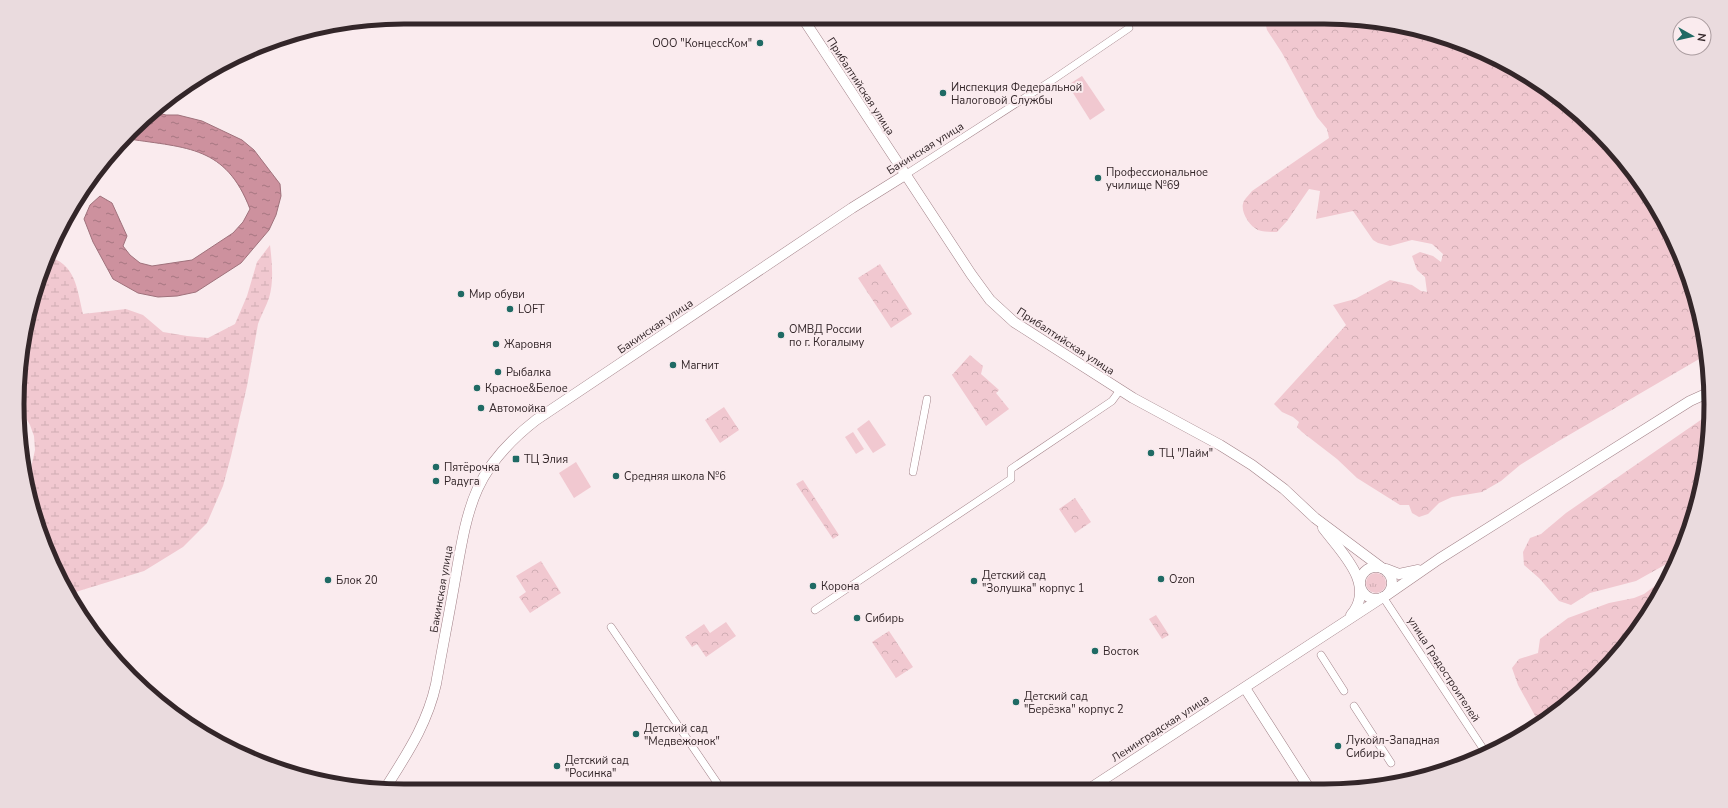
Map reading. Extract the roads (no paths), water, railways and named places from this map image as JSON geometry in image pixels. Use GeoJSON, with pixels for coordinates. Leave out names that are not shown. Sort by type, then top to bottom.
{"type":"FeatureCollection","features":[{"type":"Feature","properties":{"kind":"street","name":"Прибалтийская улица"},"geometry":{"type":"LineString","coordinates":[[807,24],[981,289],[1002,312],[1029,332],[1120,390],[1220,445],[1252,465],[1284,489],[1329,531],[1384,568]]}},
{"type":"Feature","properties":{"kind":"street","name":"Бакинская улица"},"geometry":{"type":"LineString","coordinates":[[388,783],[420,731],[430,710],[468,511],[480,481],[500,452],[536,420],[852,208],[1050,82],[1130,28]]}},
{"type":"Feature","properties":{"kind":"street"},"geometry":{"type":"LineString","coordinates":[[815,610],[1011,479],[1011,469],[1112,401],[1120,390]]}},
{"type":"Feature","properties":{"kind":"street"},"geometry":{"type":"LineString","coordinates":[[1306,784],[1245,688],[1439,559],[1680,408],[1704,395]]}},
{"type":"Feature","properties":{"kind":"street"},"geometry":{"type":"LineString","coordinates":[[912,472],[927,399]]}},
{"type":"Feature","properties":{"kind":"street","name":"Прибалтийская улица"},"geometry":{"type":"LineString","coordinates":[[1329,531],[1354,571],[1360,584]]}},
{"type":"Feature","properties":{"kind":"street"},"geometry":{"type":"LineString","coordinates":[[1347,620],[1360,602],[1360,584],[1362,576],[1367,570],[1375,566],[1384,568],[1396,574],[1404,574],[1417,570],[1439,559]]}},
{"type":"Feature","properties":{"kind":"street"},"geometry":{"type":"LineString","coordinates":[[1360,584],[1363,592],[1368,597],[1376,599],[1385,596],[1391,589],[1393,582],[1390,574],[1384,568]]}},
{"type":"Feature","properties":{"kind":"street","name":"улица Градостроителей"},"geometry":{"type":"LineString","coordinates":[[1385,596],[1483,749]]}},
{"type":"Feature","properties":{"kind":"street"},"geometry":{"type":"LineString","coordinates":[[611,626],[718,784]]}},
{"type":"Feature","properties":{"kind":"street"},"geometry":{"type":"LineString","coordinates":[[1320,655],[1344,691]]}},
{"type":"Feature","properties":{"kind":"street","name":"Ленинградская улица"},"geometry":{"type":"LineString","coordinates":[[1097,784],[1245,688]]}},
{"type":"Feature","properties":{"kind":"street"},"geometry":{"type":"LineString","coordinates":[[1354,706],[1391,763]]}},
{"type":"Feature","properties":{"kind":"water"},"geometry":{"type":"Polygon","coordinates":[[[159,113],[178,115],[202,121],[242,140],[254,150],[280,184],[281,196],[276,215],[269,230],[241,263],[196,292],[177,296],[158,297],[138,293],[113,279],[93,242],[84,219],[90,205],[100,196],[112,203],[127,236],[123,246],[130,255],[140,263],[152,266],[192,260],[233,233],[243,222],[250,209],[240,188],[229,173],[216,162],[202,154],[186,148],[131,139],[159,113]]]}},
{"type":"Feature","properties":{"kind":"place","name":"ООО \"КонцессКом\""},"geometry":{"type":"Point","coordinates":[760,43]}},
{"type":"Feature","properties":{"kind":"place","name":"Инспекция Федеральной Налоговой Службы"},"geometry":{"type":"Point","coordinates":[943,93]}},
{"type":"Feature","properties":{"kind":"place","name":"Профессиональное училище №69"},"geometry":{"type":"Point","coordinates":[1098,178]}},
{"type":"Feature","properties":{"kind":"place","name":"Мир обуви"},"geometry":{"type":"Point","coordinates":[461,294]}},
{"type":"Feature","properties":{"kind":"place","name":"LOFT"},"geometry":{"type":"Point","coordinates":[510,309]}},
{"type":"Feature","properties":{"kind":"place","name":"ОМВД России по г. Когалыму"},"geometry":{"type":"Point","coordinates":[781,335]}},
{"type":"Feature","properties":{"kind":"place","name":"Жаровня"},"geometry":{"type":"Point","coordinates":[496,344]}},
{"type":"Feature","properties":{"kind":"place","name":"Магнит"},"geometry":{"type":"Point","coordinates":[673,365]}},
{"type":"Feature","properties":{"kind":"place","name":"Рыбалка"},"geometry":{"type":"Point","coordinates":[498,372]}},
{"type":"Feature","properties":{"kind":"place","name":"Красное&Белое"},"geometry":{"type":"Point","coordinates":[477,388]}},
{"type":"Feature","properties":{"kind":"place","name":"Автомойка"},"geometry":{"type":"Point","coordinates":[481,408]}},
{"type":"Feature","properties":{"kind":"place","name":"ТЦ \"Лайм\""},"geometry":{"type":"Point","coordinates":[1151,453]}},
{"type":"Feature","properties":{"kind":"place","name":"ТЦ Элия"},"geometry":{"type":"Point","coordinates":[516,459]}},
{"type":"Feature","properties":{"kind":"place","name":"Пятёрочка"},"geometry":{"type":"Point","coordinates":[436,467]}},
{"type":"Feature","properties":{"kind":"place","name":"Средняя школа №6"},"geometry":{"type":"Point","coordinates":[616,476]}},
{"type":"Feature","properties":{"kind":"place","name":"Радуга"},"geometry":{"type":"Point","coordinates":[436,481]}},
{"type":"Feature","properties":{"kind":"place","name":"Ozon"},"geometry":{"type":"Point","coordinates":[1161,579]}},
{"type":"Feature","properties":{"kind":"place","name":"Блок 20"},"geometry":{"type":"Point","coordinates":[328,580]}},
{"type":"Feature","properties":{"kind":"place","name":"Детский сад \"Золушка\" корпус 1"},"geometry":{"type":"Point","coordinates":[974,581]}},
{"type":"Feature","properties":{"kind":"place","name":"Корона"},"geometry":{"type":"Point","coordinates":[813,586]}},
{"type":"Feature","properties":{"kind":"place","name":"Сибирь"},"geometry":{"type":"Point","coordinates":[857,618]}},
{"type":"Feature","properties":{"kind":"place","name":"Восток"},"geometry":{"type":"Point","coordinates":[1095,651]}},
{"type":"Feature","properties":{"kind":"place","name":"Детский сад \"Берёзка\" корпус 2"},"geometry":{"type":"Point","coordinates":[1016,702]}},
{"type":"Feature","properties":{"kind":"place","name":"Детский сад \"Медвежонок\""},"geometry":{"type":"Point","coordinates":[636,734]}},
{"type":"Feature","properties":{"kind":"place","name":"Лукойл-Западная Сибирь"},"geometry":{"type":"Point","coordinates":[1338,746]}},
{"type":"Feature","properties":{"kind":"place","name":"Детский сад \"Росинка\""},"geometry":{"type":"Point","coordinates":[557,766]}}]}
